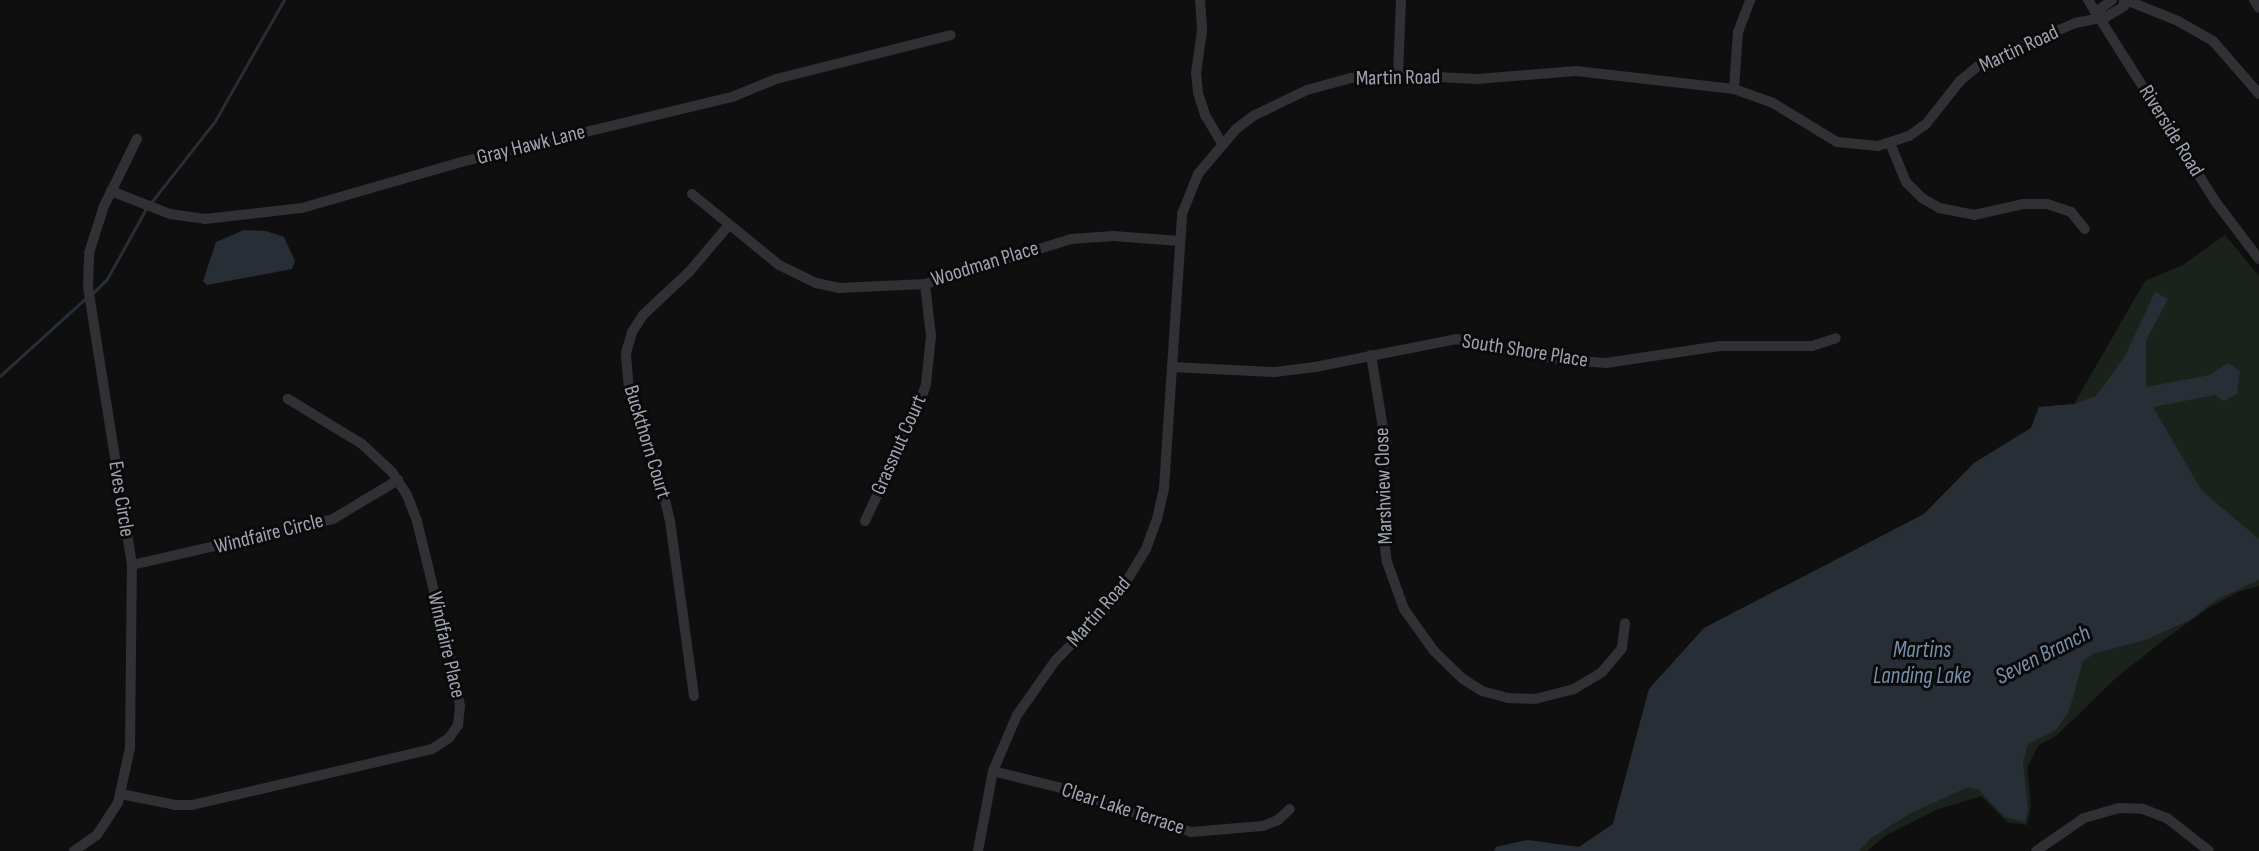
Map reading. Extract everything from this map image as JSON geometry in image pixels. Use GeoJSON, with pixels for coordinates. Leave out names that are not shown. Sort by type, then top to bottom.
{"type":"FeatureCollection","features":[{"type":"Feature","properties":{"kind":"street"},"geometry":{"type":"LineString","coordinates":[[1200,0],[1202,31],[1196,73],[1198,93],[1205,115],[1222,143]]}},
{"type":"Feature","properties":{"kind":"street"},"geometry":{"type":"LineString","coordinates":[[1398,75],[1401,0]]}},
{"type":"Feature","properties":{"kind":"street"},"geometry":{"type":"LineString","coordinates":[[1734,89],[1738,32],[1750,0]]}},
{"type":"Feature","properties":{"kind":"street","name":"Riverside Road"},"geometry":{"type":"LineString","coordinates":[[2088,0],[2216,201],[2259,259]]}},
{"type":"Feature","properties":{"kind":"street"},"geometry":{"type":"LineString","coordinates":[[2098,17],[2101,9],[2112,0]]}},
{"type":"Feature","properties":{"kind":"street"},"geometry":{"type":"LineString","coordinates":[[2125,0],[2178,22],[2213,41],[2259,94]]}},
{"type":"Feature","properties":{"kind":"street","name":"Martin Road"},"geometry":{"type":"LineString","coordinates":[[978,851],[993,771],[1007,733],[1030,693],[1055,661],[1115,600],[1146,549],[1164,488],[1182,214],[1189,191],[1222,143],[1253,116],[1307,90],[1351,78],[1398,75],[1477,79],[1576,71],[1734,89],[1773,103],[1838,142],[1864,146],[1890,143],[1926,124],[1960,81],[1980,64],[2075,23],[2113,13],[2124,6],[2125,0]]}},
{"type":"Feature","properties":{"kind":"street"},"geometry":{"type":"LineString","coordinates":[[2254,0],[2259,8]]}},
{"type":"Feature","properties":{"kind":"street","name":"Gray Hawk Lane"},"geometry":{"type":"LineString","coordinates":[[111,191],[170,214],[205,219],[302,208],[461,162],[732,97],[776,79],[951,35]]}},
{"type":"Feature","properties":{"kind":"street","name":"Eves Circle"},"geometry":{"type":"LineString","coordinates":[[74,851],[97,835],[108,821],[121,794],[130,748],[134,612],[132,565],[88,288],[89,253],[111,191],[137,139]]}},
{"type":"Feature","properties":{"kind":"street"},"geometry":{"type":"LineString","coordinates":[[1890,143],[1906,182],[1922,198],[1939,208],[1974,215],[2023,204],[2047,204],[2071,212],[2085,229]]}},
{"type":"Feature","properties":{"kind":"street","name":"Woodman Place"},"geometry":{"type":"LineString","coordinates":[[692,194],[779,265],[816,283],[839,288],[925,284],[1070,239],[1113,236],[1180,241]]}},
{"type":"Feature","properties":{"kind":"street","name":"Buckthorn Court"},"geometry":{"type":"LineString","coordinates":[[694,696],[670,520],[658,471],[629,390],[626,353],[632,332],[643,315],[689,272],[729,225]]}},
{"type":"Feature","properties":{"kind":"street","name":"Grassnut Court"},"geometry":{"type":"LineString","coordinates":[[865,521],[915,415],[926,384],[931,336],[925,284]]}},
{"type":"Feature","properties":{"kind":"street","name":"South Shore Place"},"geometry":{"type":"LineString","coordinates":[[1172,367],[1275,372],[1456,339],[1555,359],[1606,363],[1720,346],[1812,345],[1836,338]]}},
{"type":"Feature","properties":{"kind":"street","name":"Marshview Close"},"geometry":{"type":"LineString","coordinates":[[1371,355],[1384,434],[1383,530],[1387,562],[1404,609],[1434,652],[1463,679],[1482,691],[1508,698],[1535,699],[1574,689],[1602,672],[1622,648],[1625,623]]}},
{"type":"Feature","properties":{"kind":"street","name":"Windfaire Place"},"geometry":{"type":"LineString","coordinates":[[121,794],[175,805],[192,805],[432,749],[449,738],[458,725],[460,706],[455,681],[417,521],[407,495],[397,480],[362,444],[288,399]]}},
{"type":"Feature","properties":{"kind":"street","name":"Windfaire Circle"},"geometry":{"type":"LineString","coordinates":[[132,565],[333,519],[397,480]]}},
{"type":"Feature","properties":{"kind":"street","name":"Clear Lake Terrace"},"geometry":{"type":"LineString","coordinates":[[993,771],[1065,789],[1191,832],[1263,827],[1278,820],[1290,809]]}},
{"type":"Feature","properties":{"kind":"street"},"geometry":{"type":"LineString","coordinates":[[2036,851],[2084,818],[2119,808],[2143,809],[2167,817],[2209,851]]}},
{"type":"Feature","properties":{"kind":"shaded area","name":"Martins Landing Lake"},"geometry":{"type":"Polygon","coordinates":[[[2225,235],[2259,276],[2259,586],[2238,592],[2210,607],[2169,636],[2117,677],[2056,736],[2039,745],[2027,767],[2031,807],[2027,825],[2007,822],[1981,796],[1936,810],[1885,836],[1867,851],[1494,851],[1496,847],[1527,840],[1579,847],[1613,824],[1649,689],[1704,628],[1924,514],[1974,463],[2031,428],[2039,407],[2074,404],[2145,281],[2183,265],[2225,235]]]}},
{"type":"Feature","properties":{"kind":"water"},"geometry":{"type":"Polygon","coordinates":[[[244,230],[266,231],[284,237],[295,261],[292,269],[207,285],[203,281],[216,242],[244,230]]]}},
{"type":"Feature","properties":{"kind":"water","name":"Martins Landing Lake"},"geometry":{"type":"Polygon","coordinates":[[[2155,292],[2168,299],[2146,340],[2146,387],[2210,375],[2228,363],[2240,371],[2237,394],[2223,401],[2215,395],[2153,407],[2202,491],[2259,539],[2259,580],[2216,600],[2190,620],[2145,640],[2095,653],[2083,661],[2069,711],[2056,730],[2028,744],[2023,762],[2028,810],[2025,822],[2005,817],[1979,790],[1968,787],[1909,814],[1870,839],[1859,851],[1494,851],[1496,847],[1527,840],[1579,847],[1613,824],[1649,689],[1704,628],[1924,514],[1974,463],[2031,428],[2039,407],[2074,404],[2096,396],[2125,356],[2155,292]]]}},
{"type":"Feature","properties":{"kind":"waterway"},"geometry":{"type":"LineString","coordinates":[[150,204],[215,121],[284,0]]}},
{"type":"Feature","properties":{"kind":"waterway"},"geometry":{"type":"LineString","coordinates":[[94,292],[107,279],[146,209]]}},
{"type":"Feature","properties":{"kind":"waterway"},"geometry":{"type":"LineString","coordinates":[[0,376],[86,298]]}},
{"type":"Feature","properties":{"kind":"water label","name":"Seven Branch"},"geometry":{"type":"Point","coordinates":[2043,655]}}]}
